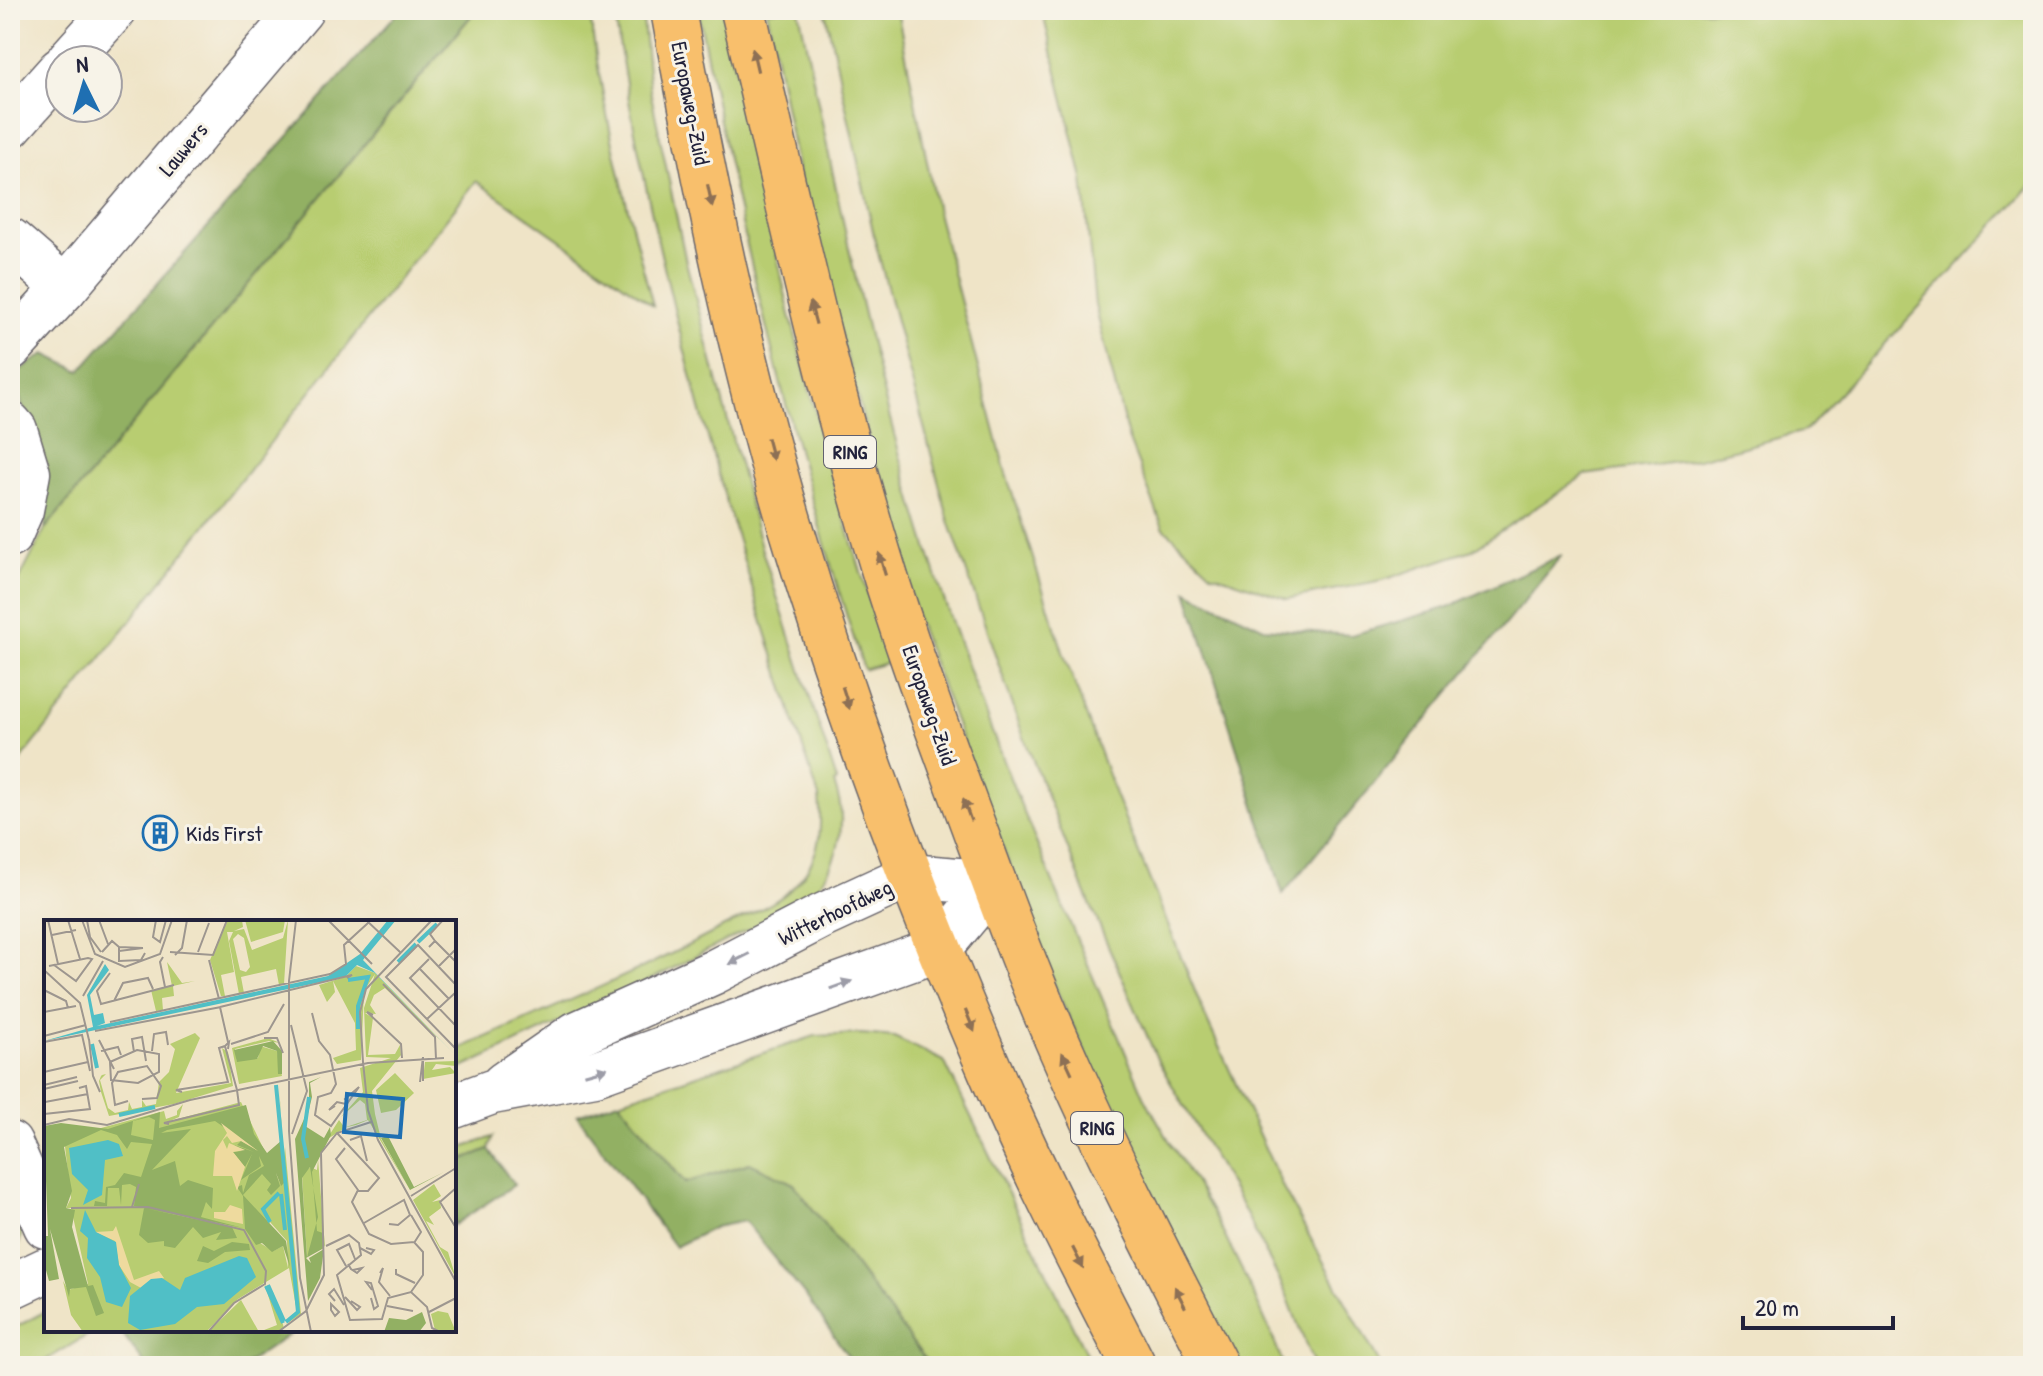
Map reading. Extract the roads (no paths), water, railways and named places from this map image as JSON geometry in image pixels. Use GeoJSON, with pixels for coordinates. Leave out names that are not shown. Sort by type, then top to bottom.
{"type":"FeatureCollection","features":[{"type":"Feature","properties":{"kind":"main road","name":"Europaweg-Zuid"},"geometry":{"type":"LineString","coordinates":[[673,10],[731,297],[790,523],[856,728],[909,876],[1004,1102],[1065,1233],[1134,1366]]}},
{"type":"Feature","properties":{"kind":"main road","name":"Europaweg-Zuid"},"geometry":{"type":"LineString","coordinates":[[743,10],[800,262],[878,552],[939,735],[1058,1044],[1102,1140],[1216,1366]]}},
{"type":"Feature","properties":{"kind":"street","name":"Lauwers"},"geometry":{"type":"LineString","coordinates":[[10,348],[65,288],[301,10]]}},
{"type":"Feature","properties":{"kind":"street"},"geometry":{"type":"LineString","coordinates":[[80,44],[102,14]]}},
{"type":"Feature","properties":{"kind":"street"},"geometry":{"type":"LineString","coordinates":[[10,126],[44,88]]}},
{"type":"Feature","properties":{"kind":"street"},"geometry":{"type":"LineString","coordinates":[[10,240],[65,288]]}},
{"type":"Feature","properties":{"kind":"street"},"geometry":{"type":"LineString","coordinates":[[10,424],[15,430],[28,473],[21,510],[10,535]]}},
{"type":"Feature","properties":{"kind":"street","name":"Witterhoofdweg"},"geometry":{"type":"LineString","coordinates":[[473,1099],[576,1034],[714,972],[820,917],[909,876],[994,883]]}},
{"type":"Feature","properties":{"kind":"street"},"geometry":{"type":"LineString","coordinates":[[939,949],[994,883]]}},
{"type":"Feature","properties":{"kind":"street","name":"Witterhoofdweg"},"geometry":{"type":"LineString","coordinates":[[473,1099],[595,1073],[939,949]]}},
{"type":"Feature","properties":{"kind":"street"},"geometry":{"type":"LineString","coordinates":[[10,1144],[44,1221]]}},
{"type":"Feature","properties":{"kind":"street"},"geometry":{"type":"LineString","coordinates":[[10,1287],[44,1271]]}},
{"type":"Feature","properties":{"kind":"place","name":"Kids First"},"geometry":{"type":"Point","coordinates":[160,833]}}]}
